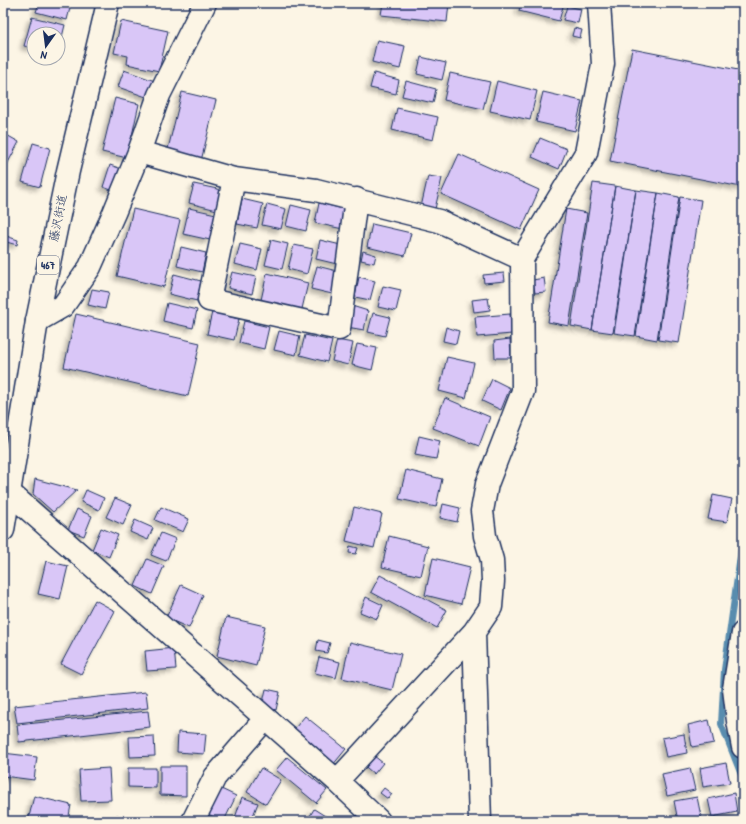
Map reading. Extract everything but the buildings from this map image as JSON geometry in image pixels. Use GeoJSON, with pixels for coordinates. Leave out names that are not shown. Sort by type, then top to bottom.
{"type":"FeatureCollection","features":[{"type":"Feature","properties":{"kind":"main road","name":"藤沢街道"},"geometry":{"type":"LineString","coordinates":[[3,530],[6,490],[37,321],[68,171],[108,3]]}},
{"type":"Feature","properties":{"kind":"main road"},"geometry":{"type":"LineString","coordinates":[[37,321],[64,306],[90,267],[139,152],[159,94],[205,3]]}},
{"type":"Feature","properties":{"kind":"main road"},"geometry":{"type":"LineString","coordinates":[[337,781],[474,632],[491,607],[493,581],[492,560],[485,536],[482,511],[487,484],[523,391],[522,259],[586,153],[603,64],[599,3]]}},
{"type":"Feature","properties":{"kind":"main road"},"geometry":{"type":"LineString","coordinates":[[139,152],[234,179],[316,190],[439,221],[522,259]]}},
{"type":"Feature","properties":{"kind":"main road"},"geometry":{"type":"LineString","coordinates":[[234,179],[208,300],[339,329],[356,199]]}},
{"type":"Feature","properties":{"kind":"main road"},"geometry":{"type":"LineString","coordinates":[[6,490],[337,781],[379,821]]}},
{"type":"Feature","properties":{"kind":"main road"},"geometry":{"type":"LineString","coordinates":[[474,632],[480,821]]}},
{"type":"Feature","properties":{"kind":"main road"},"geometry":{"type":"LineString","coordinates":[[743,633],[734,689],[743,747]]}},
{"type":"Feature","properties":{"kind":"main road"},"geometry":{"type":"LineString","coordinates":[[192,821],[215,778],[265,719]]}},
{"type":"Feature","properties":{"kind":"waterway"},"geometry":{"type":"LineString","coordinates":[[743,535],[724,670],[721,724],[743,780]]}}]}
